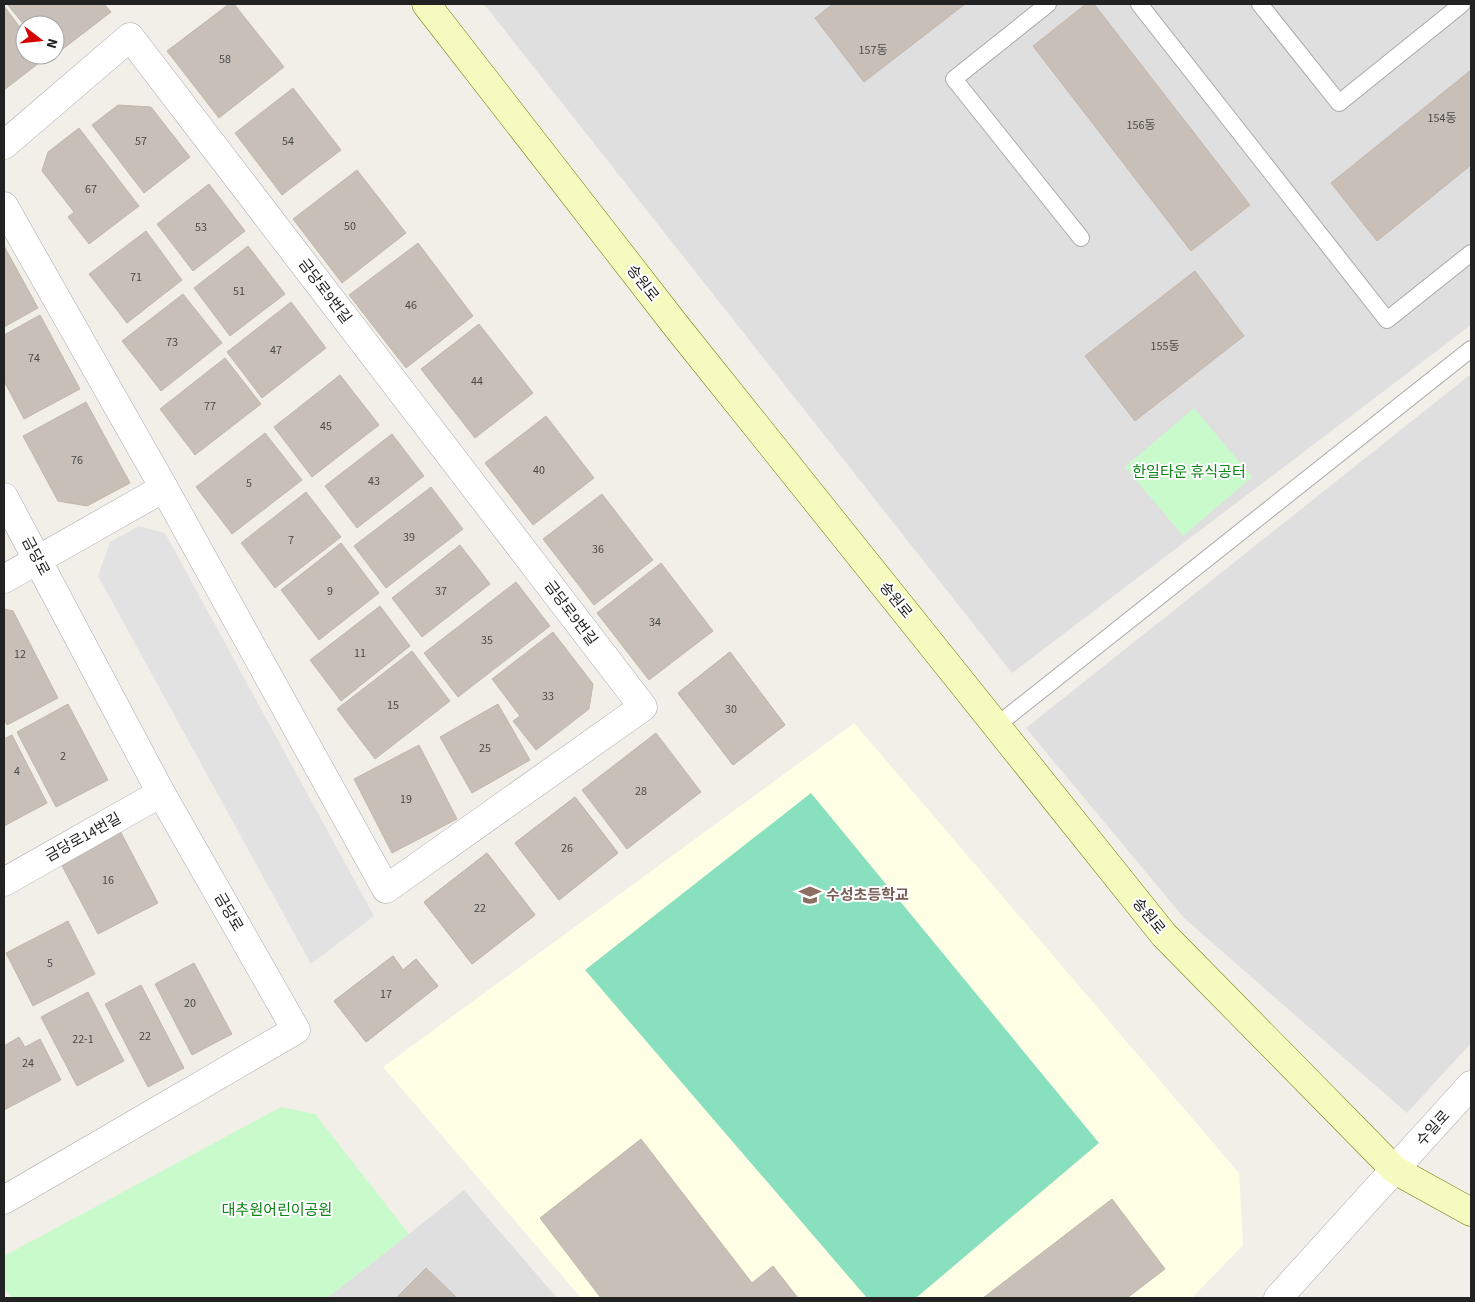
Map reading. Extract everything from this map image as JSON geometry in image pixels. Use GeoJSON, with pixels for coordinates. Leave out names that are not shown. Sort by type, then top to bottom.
{"type":"FeatureCollection","features":[{"type":"Feature","properties":{"kind":"main road","name":"송원로"},"geometry":{"type":"LineString","coordinates":[[426,4],[678,327],[1164,935],[1395,1170],[1471,1212]]}},
{"type":"Feature","properties":{"kind":"street","name":"금당로9번길"},"geometry":{"type":"LineString","coordinates":[[4,145],[130,37],[643,707],[386,889],[164,488],[4,206]]}},
{"type":"Feature","properties":{"kind":"street"},"geometry":{"type":"LineString","coordinates":[[4,579],[164,488]]}},
{"type":"Feature","properties":{"kind":"street","name":"금당로"},"geometry":{"type":"LineString","coordinates":[[4,497],[161,793],[296,1030],[4,1200]]}},
{"type":"Feature","properties":{"kind":"street","name":"금당로14번길"},"geometry":{"type":"LineString","coordinates":[[4,882],[161,793]]}},
{"type":"Feature","properties":{"kind":"street","name":"수일로"},"geometry":{"type":"LineString","coordinates":[[1278,1298],[1471,1085]]}},
{"type":"Feature","properties":{"kind":"lane"},"geometry":{"type":"LineString","coordinates":[[1048,4],[954,79],[1081,238]]}},
{"type":"Feature","properties":{"kind":"lane"},"geometry":{"type":"LineString","coordinates":[[1139,4],[1387,320],[1471,253]]}},
{"type":"Feature","properties":{"kind":"lane"},"geometry":{"type":"LineString","coordinates":[[1260,4],[1339,103],[1462,4]]}},
{"type":"Feature","properties":{"kind":"lane"},"geometry":{"type":"LineString","coordinates":[[996,726],[1471,349]]}},
{"type":"Feature","properties":{"kind":"shaded area"},"geometry":{"type":"Polygon","coordinates":[[[484,4],[1471,4],[1471,325],[1012,673],[484,4]]]}},
{"type":"Feature","properties":{"kind":"shaded area"},"geometry":{"type":"Polygon","coordinates":[[[1471,374],[1471,1043],[1407,1113],[1184,918],[1026,728],[1471,374]]]}},
{"type":"Feature","properties":{"kind":"shaded area"},"geometry":{"type":"Polygon","coordinates":[[[139,526],[165,533],[374,916],[311,964],[98,576],[110,542],[139,526]]]}},
{"type":"Feature","properties":{"kind":"shaded area","name":"수성초등학교"},"geometry":{"type":"Polygon","coordinates":[[[854,723],[1239,1173],[1243,1245],[1192,1298],[581,1298],[383,1067],[854,723]]]}},
{"type":"Feature","properties":{"kind":"shaded area"},"geometry":{"type":"Polygon","coordinates":[[[464,1190],[557,1298],[327,1298],[409,1234],[464,1190]]]}},
{"type":"Feature","properties":{"kind":"green space","name":"한일타운 휴식공터"},"geometry":{"type":"Polygon","coordinates":[[[1194,408],[1252,477],[1183,536],[1125,467],[1194,408]]]}},
{"type":"Feature","properties":{"kind":"green space"},"geometry":{"type":"Polygon","coordinates":[[[811,793],[1099,1143],[916,1298],[867,1298],[585,970],[811,793]]]}},
{"type":"Feature","properties":{"kind":"green space","name":"대추원어린이공원"},"geometry":{"type":"Polygon","coordinates":[[[281,1107],[315,1114],[409,1234],[327,1298],[12,1298],[4,1288],[4,1256],[281,1107]]]}},
{"type":"Feature","properties":{"kind":"building"},"geometry":{"type":"Polygon","coordinates":[[[7,4],[104,4],[111,12],[65,47],[65,15],[16,15],[7,4]]]}},
{"type":"Feature","properties":{"kind":"building"},"geometry":{"type":"Polygon","coordinates":[[[229,4],[234,4],[284,67],[219,118],[167,51],[229,4]]]}},
{"type":"Feature","properties":{"kind":"building"},"geometry":{"type":"Polygon","coordinates":[[[833,4],[965,4],[864,82],[815,18],[833,4]]]}},
{"type":"Feature","properties":{"kind":"building"},"geometry":{"type":"Polygon","coordinates":[[[1086,4],[1094,4],[1250,205],[1191,251],[1033,46],[1086,4]]]}},
{"type":"Feature","properties":{"kind":"building"},"geometry":{"type":"Polygon","coordinates":[[[4,6],[15,21],[15,65],[36,65],[4,90],[4,6]]]}},
{"type":"Feature","properties":{"kind":"building"},"geometry":{"type":"Polygon","coordinates":[[[1471,70],[1471,165],[1377,241],[1331,183],[1471,70]]]}},
{"type":"Feature","properties":{"kind":"building"},"geometry":{"type":"Polygon","coordinates":[[[293,88],[341,150],[282,195],[235,133],[293,88]]]}},
{"type":"Feature","properties":{"kind":"building"},"geometry":{"type":"Polygon","coordinates":[[[118,105],[151,107],[190,157],[144,193],[92,125],[118,105]]]}},
{"type":"Feature","properties":{"kind":"building"},"geometry":{"type":"Polygon","coordinates":[[[79,128],[139,206],[89,244],[68,217],[74,212],[42,171],[48,152],[79,128]]]}},
{"type":"Feature","properties":{"kind":"building"},"geometry":{"type":"Polygon","coordinates":[[[357,170],[406,233],[342,283],[293,219],[357,170]]]}},
{"type":"Feature","properties":{"kind":"building"},"geometry":{"type":"Polygon","coordinates":[[[209,184],[245,231],[193,271],[157,224],[209,184]]]}},
{"type":"Feature","properties":{"kind":"building"},"geometry":{"type":"Polygon","coordinates":[[[146,231],[182,280],[127,323],[89,274],[146,231]]]}},
{"type":"Feature","properties":{"kind":"building"},"geometry":{"type":"Polygon","coordinates":[[[418,243],[473,316],[406,368],[349,295],[418,243]]]}},
{"type":"Feature","properties":{"kind":"building"},"geometry":{"type":"Polygon","coordinates":[[[4,246],[38,308],[4,327],[4,246]]]}},
{"type":"Feature","properties":{"kind":"building"},"geometry":{"type":"Polygon","coordinates":[[[248,246],[285,294],[230,336],[194,288],[248,246]]]}},
{"type":"Feature","properties":{"kind":"building"},"geometry":{"type":"Polygon","coordinates":[[[1195,271],[1244,336],[1135,421],[1085,356],[1195,271]]]}},
{"type":"Feature","properties":{"kind":"building"},"geometry":{"type":"Polygon","coordinates":[[[183,294],[222,343],[161,391],[122,341],[183,294]]]}},
{"type":"Feature","properties":{"kind":"building"},"geometry":{"type":"Polygon","coordinates":[[[291,302],[326,348],[262,398],[227,352],[291,302]]]}},
{"type":"Feature","properties":{"kind":"building"},"geometry":{"type":"Polygon","coordinates":[[[40,315],[80,389],[24,419],[4,381],[4,335],[40,315]]]}},
{"type":"Feature","properties":{"kind":"building"},"geometry":{"type":"Polygon","coordinates":[[[479,324],[533,393],[475,438],[421,369],[479,324]]]}},
{"type":"Feature","properties":{"kind":"building"},"geometry":{"type":"Polygon","coordinates":[[[225,358],[261,404],[195,455],[160,409],[225,358]]]}},
{"type":"Feature","properties":{"kind":"building"},"geometry":{"type":"Polygon","coordinates":[[[340,375],[379,425],[312,477],[274,427],[340,375]]]}},
{"type":"Feature","properties":{"kind":"building"},"geometry":{"type":"Polygon","coordinates":[[[86,402],[130,483],[87,506],[58,501],[23,436],[86,402]]]}},
{"type":"Feature","properties":{"kind":"building"},"geometry":{"type":"Polygon","coordinates":[[[546,416],[594,478],[533,525],[485,463],[546,416]]]}},
{"type":"Feature","properties":{"kind":"building"},"geometry":{"type":"Polygon","coordinates":[[[265,433],[302,480],[232,534],[196,487],[265,433]]]}},
{"type":"Feature","properties":{"kind":"building"},"geometry":{"type":"Polygon","coordinates":[[[392,434],[424,476],[357,528],[325,486],[392,434]]]}},
{"type":"Feature","properties":{"kind":"building"},"geometry":{"type":"Polygon","coordinates":[[[431,487],[463,529],[386,588],[354,546],[431,487]]]}},
{"type":"Feature","properties":{"kind":"building"},"geometry":{"type":"Polygon","coordinates":[[[306,492],[341,537],[275,588],[241,543],[306,492]]]}},
{"type":"Feature","properties":{"kind":"building"},"geometry":{"type":"Polygon","coordinates":[[[602,494],[653,560],[594,605],[543,539],[602,494]]]}},
{"type":"Feature","properties":{"kind":"building"},"geometry":{"type":"Polygon","coordinates":[[[341,543],[379,593],[319,640],[281,590],[341,543]]]}},
{"type":"Feature","properties":{"kind":"building"},"geometry":{"type":"Polygon","coordinates":[[[460,545],[490,584],[422,637],[392,598],[460,545]]]}},
{"type":"Feature","properties":{"kind":"building"},"geometry":{"type":"Polygon","coordinates":[[[661,563],[713,631],[649,680],[597,613],[661,563]]]}},
{"type":"Feature","properties":{"kind":"building"},"geometry":{"type":"Polygon","coordinates":[[[516,582],[550,626],[458,697],[424,653],[516,582]]]}},
{"type":"Feature","properties":{"kind":"building"},"geometry":{"type":"Polygon","coordinates":[[[380,606],[410,646],[341,701],[310,660],[380,606]]]}},
{"type":"Feature","properties":{"kind":"building"},"geometry":{"type":"Polygon","coordinates":[[[4,609],[13,611],[58,698],[7,725],[4,718],[4,609]]]}},
{"type":"Feature","properties":{"kind":"building"},"geometry":{"type":"Polygon","coordinates":[[[553,632],[593,684],[589,709],[536,750],[513,721],[520,716],[492,679],[553,632]]]}},
{"type":"Feature","properties":{"kind":"building"},"geometry":{"type":"Polygon","coordinates":[[[412,651],[450,701],[375,759],[337,709],[412,651]]]}},
{"type":"Feature","properties":{"kind":"building"},"geometry":{"type":"Polygon","coordinates":[[[730,652],[785,725],[733,765],[678,693],[730,652]]]}},
{"type":"Feature","properties":{"kind":"building"},"geometry":{"type":"Polygon","coordinates":[[[730,652],[785,725],[733,765],[678,693],[730,652]]]}},
{"type":"Feature","properties":{"kind":"building"},"geometry":{"type":"Polygon","coordinates":[[[68,704],[108,780],[56,807],[17,732],[68,704]]]}},
{"type":"Feature","properties":{"kind":"building"},"geometry":{"type":"Polygon","coordinates":[[[498,704],[530,760],[472,793],[440,737],[498,704]]]}},
{"type":"Feature","properties":{"kind":"building"},"geometry":{"type":"Polygon","coordinates":[[[656,733],[701,792],[627,849],[582,790],[656,733]]]}},
{"type":"Feature","properties":{"kind":"building"},"geometry":{"type":"Polygon","coordinates":[[[12,735],[47,803],[4,826],[4,739],[12,735]]]}},
{"type":"Feature","properties":{"kind":"building"},"geometry":{"type":"Polygon","coordinates":[[[419,745],[457,819],[392,853],[354,779],[419,745]]]}},
{"type":"Feature","properties":{"kind":"building"},"geometry":{"type":"Polygon","coordinates":[[[575,797],[618,853],[559,900],[515,843],[575,797]]]}},
{"type":"Feature","properties":{"kind":"building"},"geometry":{"type":"Polygon","coordinates":[[[575,797],[618,853],[559,900],[515,843],[575,797]]]}},
{"type":"Feature","properties":{"kind":"building"},"geometry":{"type":"Polygon","coordinates":[[[118,827],[158,903],[98,934],[58,858],[118,827]]]}},
{"type":"Feature","properties":{"kind":"building"},"geometry":{"type":"Polygon","coordinates":[[[487,853],[535,915],[472,964],[424,902],[487,853]]]}},
{"type":"Feature","properties":{"kind":"building"},"geometry":{"type":"Polygon","coordinates":[[[487,853],[535,915],[472,964],[424,902],[487,853]]]}},
{"type":"Feature","properties":{"kind":"building"},"geometry":{"type":"Polygon","coordinates":[[[68,921],[95,974],[33,1006],[6,953],[68,921]]]}},
{"type":"Feature","properties":{"kind":"building"},"geometry":{"type":"Polygon","coordinates":[[[393,956],[403,970],[416,959],[438,986],[366,1042],[334,1001],[393,956]]]}},
{"type":"Feature","properties":{"kind":"building"},"geometry":{"type":"Polygon","coordinates":[[[393,956],[403,970],[416,959],[438,986],[366,1042],[334,1001],[393,956]]]}},
{"type":"Feature","properties":{"kind":"building"},"geometry":{"type":"Polygon","coordinates":[[[194,963],[232,1034],[192,1055],[155,984],[194,963]]]}},
{"type":"Feature","properties":{"kind":"building"},"geometry":{"type":"Polygon","coordinates":[[[141,985],[184,1068],[148,1087],[105,1004],[141,985]]]}},
{"type":"Feature","properties":{"kind":"building"},"geometry":{"type":"Polygon","coordinates":[[[88,992],[124,1061],[77,1086],[41,1017],[88,992]]]}},
{"type":"Feature","properties":{"kind":"building"},"geometry":{"type":"Polygon","coordinates":[[[19,1037],[25,1047],[40,1039],[61,1080],[4,1110],[4,1046],[19,1037]]]}},
{"type":"Feature","properties":{"kind":"building"},"geometry":{"type":"Polygon","coordinates":[[[641,1139],[752,1283],[773,1266],[798,1298],[601,1298],[540,1218],[641,1139]]]}},
{"type":"Feature","properties":{"kind":"building"},"geometry":{"type":"Polygon","coordinates":[[[1112,1199],[1165,1269],[1127,1298],[983,1298],[1112,1199]]]}},
{"type":"Feature","properties":{"kind":"building"},"geometry":{"type":"Polygon","coordinates":[[[426,1268],[457,1298],[396,1298],[426,1268]]]}},
{"type":"Feature","properties":{"kind":"place","name":"수성초등학교"},"geometry":{"type":"Point","coordinates":[810,895]}}]}
